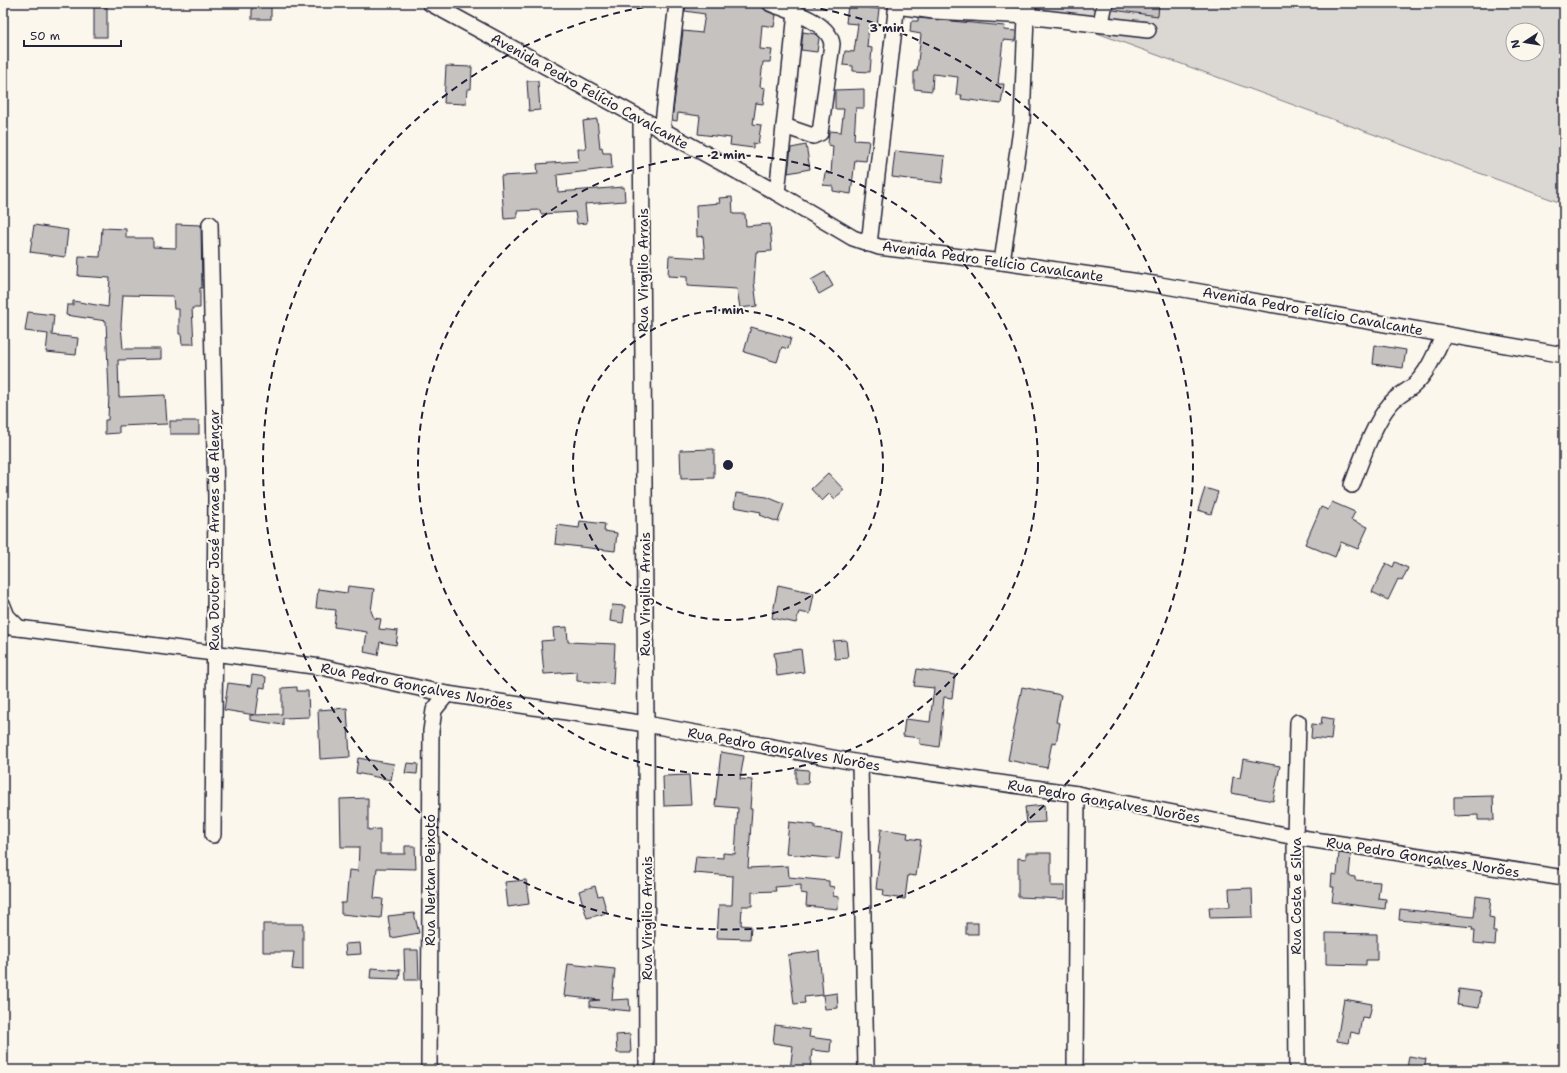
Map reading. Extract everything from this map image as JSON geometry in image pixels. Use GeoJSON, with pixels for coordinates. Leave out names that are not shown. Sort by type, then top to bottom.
{"type":"FeatureCollection","features":[{"type":"Feature","properties":{"kind":"street","name":"Avenida Pedro Felício Cavalcante"},"geometry":{"type":"LineString","coordinates":[[430,3],[777,193],[853,238],[869,244],[879,247],[1160,284],[1564,355]]}},
{"type":"Feature","properties":{"kind":"street"},"geometry":{"type":"LineString","coordinates":[[662,131],[677,3]]}},
{"type":"Feature","properties":{"kind":"street"},"geometry":{"type":"LineString","coordinates":[[770,3],[796,13],[826,29],[832,39],[832,49],[820,134],[813,136],[784,126]]}},
{"type":"Feature","properties":{"kind":"street"},"geometry":{"type":"LineString","coordinates":[[1100,23],[1105,3]]}},
{"type":"Feature","properties":{"kind":"street"},"geometry":{"type":"LineString","coordinates":[[869,244],[897,4],[934,12],[1027,9],[1100,23],[1148,30]]}},
{"type":"Feature","properties":{"kind":"street"},"geometry":{"type":"LineString","coordinates":[[1002,262],[1022,122],[1027,9]]}},
{"type":"Feature","properties":{"kind":"street"},"geometry":{"type":"LineString","coordinates":[[777,193],[796,13]]}},
{"type":"Feature","properties":{"kind":"street","name":"Rua Virgilio Arrais"},"geometry":{"type":"LineString","coordinates":[[641,119],[647,1070]]}},
{"type":"Feature","properties":{"kind":"street","name":"Rua Doutor José Arraes de Alençar"},"geometry":{"type":"LineString","coordinates":[[210,224],[216,498],[213,836]]}},
{"type":"Feature","properties":{"kind":"street"},"geometry":{"type":"LineString","coordinates":[[1352,485],[1366,446],[1387,408],[1397,398],[1413,387],[1420,379],[1444,334]]}},
{"type":"Feature","properties":{"kind":"street"},"geometry":{"type":"LineString","coordinates":[[3,606],[7,616],[19,628]]}},
{"type":"Feature","properties":{"kind":"street","name":"Rua Pedro Gonçalves Norões"},"geometry":{"type":"LineString","coordinates":[[3,626],[321,667],[447,694],[646,724],[860,763],[1076,794],[1295,837],[1564,878]]}},
{"type":"Feature","properties":{"kind":"street","name":"Rua Nertan Peixoto"},"geometry":{"type":"LineString","coordinates":[[429,1070],[431,731],[434,710],[447,694]]}},
{"type":"Feature","properties":{"kind":"street","name":"Rua Costa e Silva"},"geometry":{"type":"LineString","coordinates":[[1297,1070],[1295,837],[1298,722]]}},
{"type":"Feature","properties":{"kind":"street"},"geometry":{"type":"LineString","coordinates":[[860,763],[866,1070]]}},
{"type":"Feature","properties":{"kind":"street"},"geometry":{"type":"LineString","coordinates":[[1075,1070],[1076,794]]}},
{"type":"Feature","properties":{"kind":"shaded area"},"geometry":{"type":"Polygon","coordinates":[[[1015,3],[1564,3],[1564,204],[1015,3]]]}},
{"type":"Feature","properties":{"kind":"building"},"geometry":{"type":"Polygon","coordinates":[[[252,3],[271,3],[271,19],[252,19],[252,3]]]}},
{"type":"Feature","properties":{"kind":"building"},"geometry":{"type":"Polygon","coordinates":[[[686,3],[733,3],[762,7],[766,11],[776,15],[774,27],[762,25],[760,49],[772,50],[770,62],[763,62],[760,87],[765,88],[763,104],[756,103],[753,124],[761,125],[758,144],[753,143],[753,148],[730,145],[731,138],[698,134],[700,116],[678,113],[677,121],[672,120],[683,31],[702,33],[705,14],[685,11],[686,3]]]}},
{"type":"Feature","properties":{"kind":"building"},"geometry":{"type":"Polygon","coordinates":[[[1114,3],[1159,3],[1158,16],[1113,10],[1114,3]]]}},
{"type":"Feature","properties":{"kind":"building"},"geometry":{"type":"Polygon","coordinates":[[[848,5],[879,9],[877,26],[869,25],[867,47],[872,48],[870,72],[853,71],[853,66],[843,65],[845,51],[854,52],[858,24],[846,23],[848,5]]]}},
{"type":"Feature","properties":{"kind":"building"},"geometry":{"type":"Polygon","coordinates":[[[94,7],[107,7],[107,37],[94,37],[94,7]]]}},
{"type":"Feature","properties":{"kind":"building"},"geometry":{"type":"Polygon","coordinates":[[[918,18],[1005,26],[1004,30],[1016,31],[1015,41],[1003,40],[998,84],[1004,84],[1001,104],[961,99],[962,95],[956,95],[958,77],[933,74],[932,91],[914,89],[914,71],[917,71],[921,34],[910,32],[911,21],[918,21],[918,18]]]}},
{"type":"Feature","properties":{"kind":"building"},"geometry":{"type":"Polygon","coordinates":[[[803,32],[815,34],[819,38],[817,52],[801,50],[803,32]]]}},
{"type":"Feature","properties":{"kind":"building"},"geometry":{"type":"Polygon","coordinates":[[[446,66],[472,67],[471,89],[467,89],[466,104],[444,103],[446,66]]]}},
{"type":"Feature","properties":{"kind":"building"},"geometry":{"type":"Polygon","coordinates":[[[527,81],[538,81],[540,110],[529,111],[527,81]]]}},
{"type":"Feature","properties":{"kind":"building"},"geometry":{"type":"Polygon","coordinates":[[[864,89],[864,108],[856,108],[854,140],[869,141],[866,161],[855,160],[851,194],[833,191],[833,186],[823,185],[825,173],[831,174],[833,146],[828,145],[829,131],[841,132],[844,109],[835,109],[835,90],[864,89]]]}},
{"type":"Feature","properties":{"kind":"building"},"geometry":{"type":"Polygon","coordinates":[[[597,119],[600,148],[602,147],[603,153],[611,153],[612,168],[557,175],[558,192],[624,187],[625,201],[585,204],[587,223],[577,224],[575,212],[541,214],[540,210],[517,211],[517,218],[504,219],[501,176],[538,174],[537,164],[579,161],[578,149],[586,149],[583,121],[597,119]]]}},
{"type":"Feature","properties":{"kind":"building"},"geometry":{"type":"Polygon","coordinates":[[[806,145],[810,169],[788,173],[791,148],[806,145]]]}},
{"type":"Feature","properties":{"kind":"building"},"geometry":{"type":"Polygon","coordinates":[[[895,151],[945,156],[942,183],[892,177],[895,151]]]}},
{"type":"Feature","properties":{"kind":"building"},"geometry":{"type":"Polygon","coordinates":[[[732,197],[733,214],[745,214],[746,226],[770,224],[772,251],[756,252],[754,282],[757,306],[740,308],[737,289],[687,286],[687,277],[668,276],[669,256],[705,258],[703,236],[697,237],[696,205],[720,203],[719,198],[732,197]]]}},
{"type":"Feature","properties":{"kind":"building"},"geometry":{"type":"Polygon","coordinates":[[[176,224],[201,225],[202,288],[200,288],[200,308],[192,308],[194,344],[182,344],[181,334],[179,334],[179,309],[174,309],[173,296],[123,295],[121,325],[123,349],[161,349],[161,359],[118,360],[119,397],[165,395],[167,424],[119,426],[119,433],[105,434],[105,420],[108,420],[109,393],[106,321],[66,315],[67,305],[73,305],[73,301],[108,307],[110,278],[78,276],[79,256],[100,257],[102,228],[126,229],[126,238],[153,238],[153,247],[176,248],[176,224]]]}},
{"type":"Feature","properties":{"kind":"building"},"geometry":{"type":"Polygon","coordinates":[[[34,225],[68,230],[65,257],[30,252],[34,225]]]}},
{"type":"Feature","properties":{"kind":"building"},"geometry":{"type":"Polygon","coordinates":[[[825,272],[833,286],[819,294],[811,280],[825,272]]]}},
{"type":"Feature","properties":{"kind":"building"},"geometry":{"type":"Polygon","coordinates":[[[28,312],[54,315],[52,335],[78,338],[76,355],[46,352],[48,334],[25,331],[28,312]]]}},
{"type":"Feature","properties":{"kind":"building"},"geometry":{"type":"Polygon","coordinates":[[[751,327],[791,338],[788,349],[782,347],[777,362],[744,352],[751,327]]]}},
{"type":"Feature","properties":{"kind":"building"},"geometry":{"type":"Polygon","coordinates":[[[1375,345],[1406,350],[1403,368],[1373,364],[1375,345]]]}},
{"type":"Feature","properties":{"kind":"building"},"geometry":{"type":"Polygon","coordinates":[[[170,421],[199,421],[199,434],[170,434],[170,421]]]}},
{"type":"Feature","properties":{"kind":"building"},"geometry":{"type":"Polygon","coordinates":[[[714,449],[714,478],[681,479],[680,450],[714,449]]]}},
{"type":"Feature","properties":{"kind":"building"},"geometry":{"type":"Polygon","coordinates":[[[828,473],[844,490],[834,499],[829,494],[822,501],[811,489],[828,473]]]}},
{"type":"Feature","properties":{"kind":"building"},"geometry":{"type":"Polygon","coordinates":[[[1205,488],[1218,492],[1211,514],[1198,510],[1205,488]]]}},
{"type":"Feature","properties":{"kind":"building"},"geometry":{"type":"Polygon","coordinates":[[[736,493],[767,497],[784,504],[778,522],[760,515],[761,512],[734,507],[736,493]]]}},
{"type":"Feature","properties":{"kind":"building"},"geometry":{"type":"Polygon","coordinates":[[[1332,502],[1355,512],[1351,520],[1368,527],[1358,549],[1341,542],[1335,557],[1305,544],[1321,507],[1328,510],[1332,502]]]}},
{"type":"Feature","properties":{"kind":"building"},"geometry":{"type":"Polygon","coordinates":[[[580,521],[605,524],[604,531],[617,533],[615,551],[555,544],[557,525],[579,528],[580,521]]]}},
{"type":"Feature","properties":{"kind":"building"},"geometry":{"type":"Polygon","coordinates":[[[1395,562],[1408,568],[1402,581],[1398,579],[1388,600],[1372,592],[1386,563],[1393,567],[1395,562]]]}},
{"type":"Feature","properties":{"kind":"building"},"geometry":{"type":"Polygon","coordinates":[[[778,585],[814,593],[810,614],[799,612],[796,623],[772,618],[778,585]]]}},
{"type":"Feature","properties":{"kind":"building"},"geometry":{"type":"Polygon","coordinates":[[[348,586],[374,589],[371,611],[374,618],[381,619],[379,629],[398,631],[396,645],[380,642],[378,655],[364,652],[367,632],[334,627],[336,610],[316,608],[318,589],[347,593],[348,586]]]}},
{"type":"Feature","properties":{"kind":"building"},"geometry":{"type":"Polygon","coordinates":[[[612,605],[625,606],[623,623],[610,621],[612,605]]]}},
{"type":"Feature","properties":{"kind":"building"},"geometry":{"type":"Polygon","coordinates":[[[567,627],[568,642],[615,644],[613,684],[577,681],[577,672],[544,674],[541,641],[554,640],[553,628],[567,627]]]}},
{"type":"Feature","properties":{"kind":"building"},"geometry":{"type":"Polygon","coordinates":[[[846,640],[848,658],[835,659],[833,641],[846,640]]]}},
{"type":"Feature","properties":{"kind":"building"},"geometry":{"type":"Polygon","coordinates":[[[801,649],[804,672],[777,676],[774,653],[801,649]]]}},
{"type":"Feature","properties":{"kind":"building"},"geometry":{"type":"Polygon","coordinates":[[[917,669],[955,675],[952,698],[944,697],[939,747],[920,744],[920,738],[903,736],[905,719],[930,722],[934,688],[914,686],[917,669]]]}},
{"type":"Feature","properties":{"kind":"building"},"geometry":{"type":"Polygon","coordinates":[[[252,675],[266,677],[265,688],[260,687],[256,715],[282,714],[282,688],[297,687],[297,691],[308,691],[309,717],[283,718],[283,725],[250,720],[250,715],[255,715],[224,710],[228,683],[251,686],[252,675]]]}},
{"type":"Feature","properties":{"kind":"building"},"geometry":{"type":"Polygon","coordinates":[[[1022,687],[1061,695],[1056,722],[1060,723],[1056,743],[1052,742],[1047,768],[1008,760],[1022,687]]]}},
{"type":"Feature","properties":{"kind":"building"},"geometry":{"type":"Polygon","coordinates":[[[347,708],[350,757],[320,759],[318,710],[347,708]]]}},
{"type":"Feature","properties":{"kind":"building"},"geometry":{"type":"Polygon","coordinates":[[[1322,717],[1333,719],[1331,740],[1311,738],[1312,724],[1321,725],[1322,717]]]}},
{"type":"Feature","properties":{"kind":"building"},"geometry":{"type":"Polygon","coordinates":[[[721,752],[744,756],[740,779],[752,780],[750,809],[752,809],[748,868],[788,866],[789,877],[829,881],[829,886],[834,887],[833,896],[839,897],[838,909],[806,906],[807,894],[801,893],[801,885],[775,887],[776,891],[752,892],[752,906],[742,906],[741,925],[751,926],[750,939],[717,938],[719,905],[732,905],[733,876],[694,873],[696,856],[723,858],[723,853],[735,854],[738,808],[715,806],[721,752]]]}},
{"type":"Feature","properties":{"kind":"building"},"geometry":{"type":"Polygon","coordinates":[[[358,758],[394,764],[391,780],[356,773],[358,758]]]}},
{"type":"Feature","properties":{"kind":"building"},"geometry":{"type":"Polygon","coordinates":[[[1243,759],[1280,766],[1273,801],[1231,793],[1233,777],[1240,778],[1243,759]]]}},
{"type":"Feature","properties":{"kind":"building"},"geometry":{"type":"Polygon","coordinates":[[[407,763],[418,764],[417,774],[405,773],[407,763]]]}},
{"type":"Feature","properties":{"kind":"building"},"geometry":{"type":"Polygon","coordinates":[[[796,769],[809,770],[808,784],[796,784],[796,769]]]}},
{"type":"Feature","properties":{"kind":"building"},"geometry":{"type":"Polygon","coordinates":[[[689,775],[691,805],[664,806],[663,776],[689,775]]]}},
{"type":"Feature","properties":{"kind":"building"},"geometry":{"type":"Polygon","coordinates":[[[1493,796],[1494,820],[1478,820],[1478,815],[1454,816],[1454,797],[1493,796]]]}},
{"type":"Feature","properties":{"kind":"building"},"geometry":{"type":"Polygon","coordinates":[[[368,798],[368,830],[380,829],[380,854],[405,854],[405,846],[415,846],[416,869],[377,868],[374,898],[383,899],[381,918],[341,914],[341,903],[346,903],[349,870],[358,871],[359,847],[341,847],[340,799],[368,798]]]}},
{"type":"Feature","properties":{"kind":"building"},"geometry":{"type":"Polygon","coordinates":[[[1044,805],[1045,822],[1027,823],[1025,807],[1044,805]]]}},
{"type":"Feature","properties":{"kind":"building"},"geometry":{"type":"Polygon","coordinates":[[[789,822],[815,825],[815,829],[842,832],[839,859],[786,854],[789,822]]]}},
{"type":"Feature","properties":{"kind":"building"},"geometry":{"type":"Polygon","coordinates":[[[881,829],[908,833],[907,838],[921,840],[916,876],[908,875],[905,899],[883,896],[884,890],[876,889],[881,829]]]}},
{"type":"Feature","properties":{"kind":"building"},"geometry":{"type":"Polygon","coordinates":[[[1026,853],[1051,853],[1051,886],[1065,886],[1065,899],[1018,897],[1018,858],[1026,859],[1026,853]]]}},
{"type":"Feature","properties":{"kind":"building"},"geometry":{"type":"Polygon","coordinates":[[[1339,853],[1351,855],[1349,876],[1355,877],[1355,880],[1380,882],[1378,898],[1386,899],[1385,909],[1332,902],[1334,887],[1331,887],[1332,874],[1337,875],[1339,853]]]}},
{"type":"Feature","properties":{"kind":"building"},"geometry":{"type":"Polygon","coordinates":[[[526,880],[529,904],[508,907],[505,882],[526,880]]]}},
{"type":"Feature","properties":{"kind":"building"},"geometry":{"type":"Polygon","coordinates":[[[595,886],[598,896],[602,895],[607,913],[587,918],[579,891],[595,886]]]}},
{"type":"Feature","properties":{"kind":"building"},"geometry":{"type":"Polygon","coordinates":[[[1252,888],[1253,917],[1210,918],[1209,907],[1230,907],[1229,889],[1252,888]]]}},
{"type":"Feature","properties":{"kind":"building"},"geometry":{"type":"Polygon","coordinates":[[[1476,896],[1491,898],[1489,917],[1494,918],[1493,932],[1496,932],[1495,945],[1474,943],[1475,930],[1472,930],[1473,927],[1399,920],[1400,909],[1474,917],[1476,896]]]}},
{"type":"Feature","properties":{"kind":"building"},"geometry":{"type":"Polygon","coordinates":[[[414,913],[419,933],[391,938],[388,916],[414,913]]]}},
{"type":"Feature","properties":{"kind":"building"},"geometry":{"type":"Polygon","coordinates":[[[966,923],[978,923],[978,934],[966,934],[966,923]]]}},
{"type":"Feature","properties":{"kind":"building"},"geometry":{"type":"Polygon","coordinates":[[[263,924],[303,924],[303,970],[292,969],[294,952],[263,952],[263,924]]]}},
{"type":"Feature","properties":{"kind":"building"},"geometry":{"type":"Polygon","coordinates":[[[1326,933],[1377,934],[1377,960],[1366,960],[1366,965],[1326,964],[1326,933]]]}},
{"type":"Feature","properties":{"kind":"building"},"geometry":{"type":"Polygon","coordinates":[[[360,943],[361,954],[346,955],[345,944],[360,943]]]}},
{"type":"Feature","properties":{"kind":"building"},"geometry":{"type":"Polygon","coordinates":[[[404,950],[418,950],[419,980],[405,980],[404,950]]]}},
{"type":"Feature","properties":{"kind":"building"},"geometry":{"type":"Polygon","coordinates":[[[819,951],[823,995],[804,997],[805,1003],[794,1004],[788,955],[819,951]]]}},
{"type":"Feature","properties":{"kind":"building"},"geometry":{"type":"Polygon","coordinates":[[[568,964],[615,969],[612,1000],[629,999],[630,1011],[590,1007],[590,1001],[600,1000],[564,996],[568,964]]]}},
{"type":"Feature","properties":{"kind":"building"},"geometry":{"type":"Polygon","coordinates":[[[371,968],[400,970],[399,979],[370,978],[371,968]]]}},
{"type":"Feature","properties":{"kind":"building"},"geometry":{"type":"Polygon","coordinates":[[[1459,989],[1481,992],[1479,1008],[1457,1005],[1459,989]]]}},
{"type":"Feature","properties":{"kind":"building"},"geometry":{"type":"Polygon","coordinates":[[[837,993],[838,1008],[825,1009],[823,995],[837,993]]]}},
{"type":"Feature","properties":{"kind":"building"},"geometry":{"type":"Polygon","coordinates":[[[1344,999],[1372,1004],[1369,1018],[1362,1017],[1359,1034],[1351,1032],[1349,1043],[1337,1041],[1344,999]]]}},
{"type":"Feature","properties":{"kind":"building"},"geometry":{"type":"Polygon","coordinates":[[[775,1025],[810,1030],[809,1037],[831,1040],[830,1052],[812,1050],[810,1070],[790,1070],[793,1046],[773,1043],[775,1025]]]}},
{"type":"Feature","properties":{"kind":"building"},"geometry":{"type":"Polygon","coordinates":[[[630,1034],[631,1053],[617,1053],[616,1035],[630,1034]]]}},
{"type":"Feature","properties":{"kind":"building"},"geometry":{"type":"Polygon","coordinates":[[[1409,1056],[1426,1059],[1424,1070],[1407,1068],[1409,1056]]]}}]}
